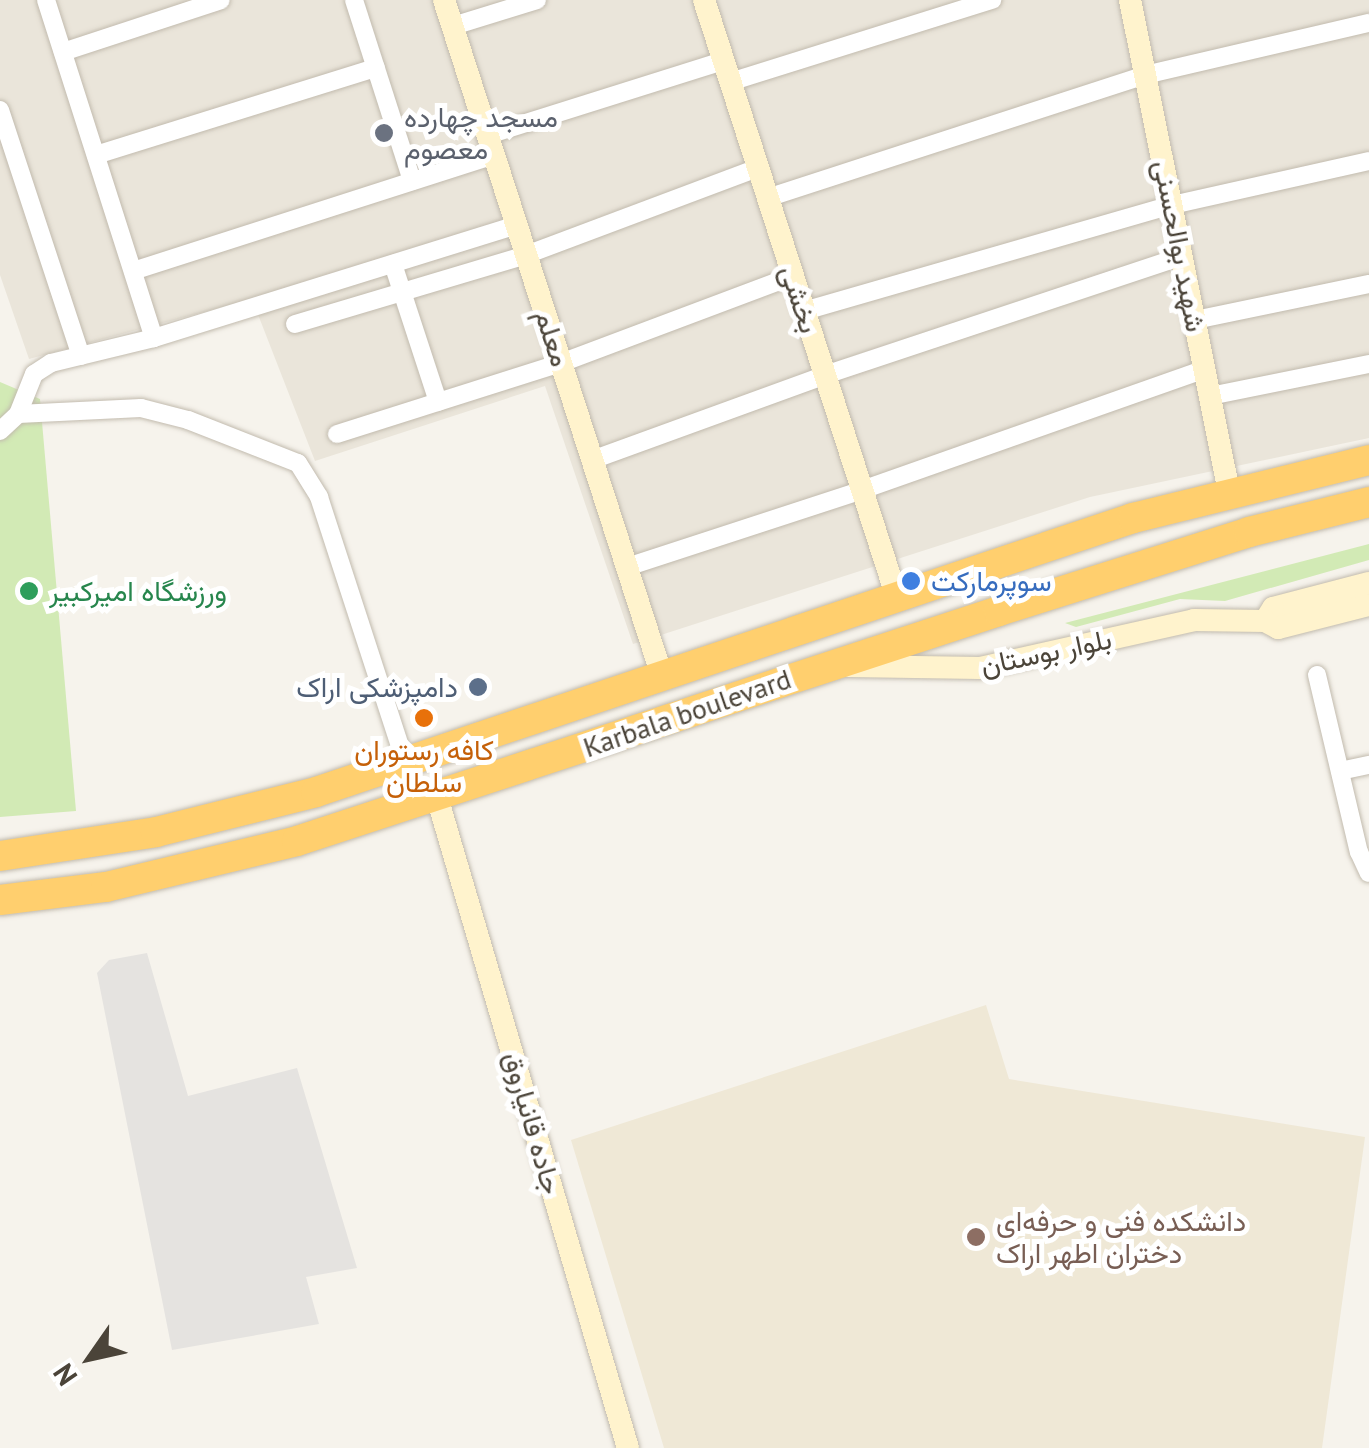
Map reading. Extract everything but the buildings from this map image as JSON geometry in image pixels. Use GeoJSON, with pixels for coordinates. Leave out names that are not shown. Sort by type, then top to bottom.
{"type":"FeatureCollection","features":[{"type":"Feature","properties":{"kind":"highway","name":"Karbala boulevard"},"geometry":{"type":"LineString","coordinates":[[0,856],[170,829],[406,764],[1133,518],[1369,460]]}},
{"type":"Feature","properties":{"kind":"highway","name":"Karbala boulevard"},"geometry":{"type":"LineString","coordinates":[[0,900],[106,887],[227,859],[437,797],[826,666],[1249,532],[1369,502]]}},
{"type":"Feature","properties":{"kind":"street"},"geometry":{"type":"LineString","coordinates":[[46,0],[154,338]]}},
{"type":"Feature","properties":{"kind":"street"},"geometry":{"type":"LineString","coordinates":[[62,52],[220,0]]}},
{"type":"Feature","properties":{"kind":"street"},"geometry":{"type":"LineString","coordinates":[[354,0],[412,181]]}},
{"type":"Feature","properties":{"kind":"street","name":"معلم"},"geometry":{"type":"LineString","coordinates":[[444,0],[662,676]]}},
{"type":"Feature","properties":{"kind":"street"},"geometry":{"type":"LineString","coordinates":[[453,26],[537,0]]}},
{"type":"Feature","properties":{"kind":"street","name":"بخشی"},"geometry":{"type":"LineString","coordinates":[[704,0],[897,598]]}},
{"type":"Feature","properties":{"kind":"street"},"geometry":{"type":"LineString","coordinates":[[133,271],[412,181],[491,145],[727,72],[992,0]]}},
{"type":"Feature","properties":{"kind":"street","name":"شهید بوالحسنی"},"geometry":{"type":"LineString","coordinates":[[1130,0],[1229,492]]}},
{"type":"Feature","properties":{"kind":"street"},"geometry":{"type":"LineString","coordinates":[[768,198],[1146,74],[1369,23]]}},
{"type":"Feature","properties":{"kind":"street"},"geometry":{"type":"LineString","coordinates":[[96,155],[376,68]]}},
{"type":"Feature","properties":{"kind":"street"},"geometry":{"type":"LineString","coordinates":[[0,110],[81,356]]}},
{"type":"Feature","properties":{"kind":"street"},"geometry":{"type":"LineString","coordinates":[[804,310],[1172,205],[1369,161]]}},
{"type":"Feature","properties":{"kind":"street"},"geometry":{"type":"LineString","coordinates":[[295,324],[526,255],[758,168]]}},
{"type":"Feature","properties":{"kind":"street"},"geometry":{"type":"LineString","coordinates":[[0,431],[18,414],[34,374],[42,368],[154,338],[517,225]]}},
{"type":"Feature","properties":{"kind":"street"},"geometry":{"type":"LineString","coordinates":[[592,460],[825,376],[1182,256]]}},
{"type":"Feature","properties":{"kind":"street"},"geometry":{"type":"LineString","coordinates":[[394,264],[438,402]]}},
{"type":"Feature","properties":{"kind":"street"},"geometry":{"type":"LineString","coordinates":[[337,434],[561,363],[793,276]]}},
{"type":"Feature","properties":{"kind":"street"},"geometry":{"type":"LineString","coordinates":[[1195,320],[1369,284]]}},
{"type":"Feature","properties":{"kind":"street"},"geometry":{"type":"LineString","coordinates":[[1210,396],[1369,364]]}},
{"type":"Feature","properties":{"kind":"street"},"geometry":{"type":"LineString","coordinates":[[627,567],[862,490],[1204,368]]}},
{"type":"Feature","properties":{"kind":"street"},"geometry":{"type":"LineString","coordinates":[[18,414],[141,408],[188,420],[298,463],[319,496],[406,764]]}},
{"type":"Feature","properties":{"kind":"street","name":"بلوار بوستان"},"geometry":{"type":"LineString","coordinates":[[1265,621],[1273,608],[1369,583]]}},
{"type":"Feature","properties":{"kind":"street","name":"بلوار بوستان"},"geometry":{"type":"LineString","coordinates":[[826,666],[980,668],[1194,620],[1265,621],[1278,628],[1369,605]]}},
{"type":"Feature","properties":{"kind":"street"},"geometry":{"type":"LineString","coordinates":[[1316,675],[1369,873]]}},
{"type":"Feature","properties":{"kind":"street"},"geometry":{"type":"LineString","coordinates":[[1340,771],[1369,765]]}},
{"type":"Feature","properties":{"kind":"street","name":"جاده قانیاروق"},"geometry":{"type":"LineString","coordinates":[[437,797],[628,1448]]}},
{"type":"Feature","properties":{"kind":"shaded area"},"geometry":{"type":"Polygon","coordinates":[[[0,0],[1369,0],[1369,438],[1090,497],[633,644],[545,386],[315,461],[252,299],[29,359],[0,275],[0,0]]]}},
{"type":"Feature","properties":{"kind":"shaded area"},"geometry":{"type":"Polygon","coordinates":[[[147,953],[188,1096],[297,1068],[357,1268],[306,1277],[319,1324],[172,1350],[97,973],[109,960],[147,953]]]}},
{"type":"Feature","properties":{"kind":"shaded area","name":"دانشکده فنی و حرفه‌ای دختران اطهر اراک"},"geometry":{"type":"Polygon","coordinates":[[[986,1005],[1009,1079],[1365,1137],[1322,1448],[664,1448],[571,1140],[986,1005]]]}},
{"type":"Feature","properties":{"kind":"green space","name":"ورزشگاه امیرکبیر"},"geometry":{"type":"Polygon","coordinates":[[[0,382],[40,399],[76,811],[0,817],[0,382]]]}},
{"type":"Feature","properties":{"kind":"green space"},"geometry":{"type":"Polygon","coordinates":[[[1369,544],[1369,560],[1225,601],[1180,599],[1076,627],[1065,623],[1369,544]]]}},
{"type":"Feature","properties":{"kind":"place","name":"مسجد چهارده معصوم"},"geometry":{"type":"Point","coordinates":[384,133]}},
{"type":"Feature","properties":{"kind":"place","name":"سوپرمارکت"},"geometry":{"type":"Point","coordinates":[911,581]}},
{"type":"Feature","properties":{"kind":"place","name":"ورزشگاه امیرکبیر"},"geometry":{"type":"Point","coordinates":[29,591]}},
{"type":"Feature","properties":{"kind":"place","name":"دامپزشکی اراک"},"geometry":{"type":"Point","coordinates":[478,687]}},
{"type":"Feature","properties":{"kind":"place","name":"کافه رستوران سلطان"},"geometry":{"type":"Point","coordinates":[424,718]}},
{"type":"Feature","properties":{"kind":"place","name":"دانشکده فنی و حرفه‌ای دختران اطهر اراک"},"geometry":{"type":"Point","coordinates":[976,1237]}}]}
